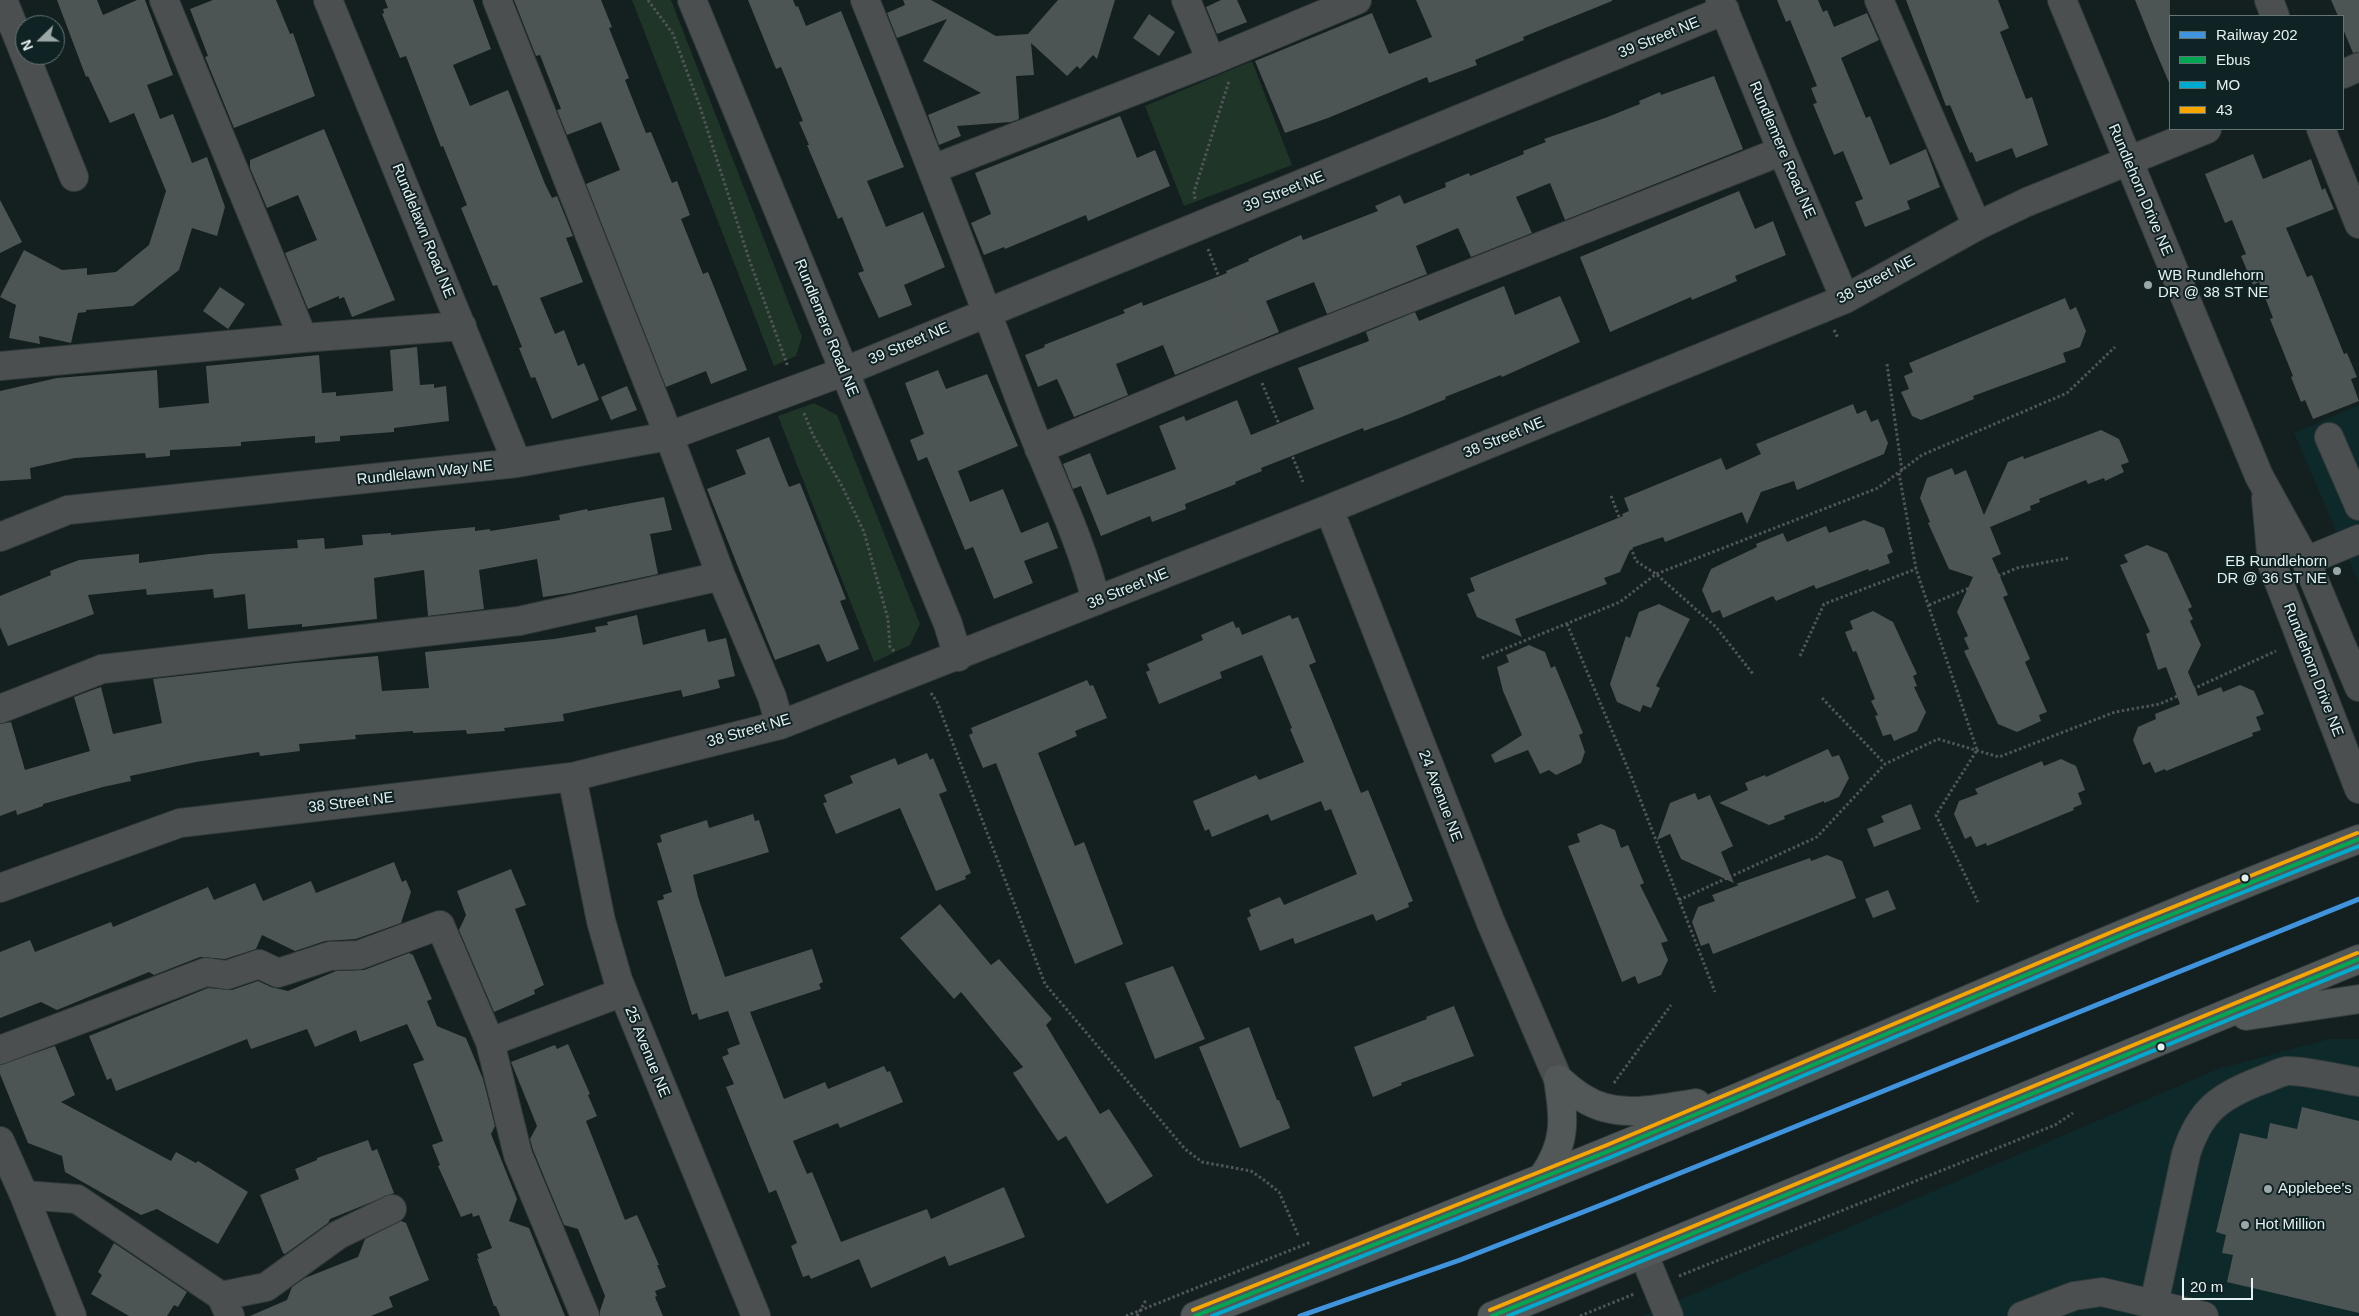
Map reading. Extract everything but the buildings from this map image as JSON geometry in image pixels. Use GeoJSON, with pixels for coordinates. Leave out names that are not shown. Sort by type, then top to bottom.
{"type":"FeatureCollection","features":[{"type":"Feature","properties":{"kind":"main road"},"geometry":{"type":"LineString","coordinates":[[1195,1316],[1542,1178],[1744,1095],[2226,891],[2359,838]]}},
{"type":"Feature","properties":{"kind":"main road"},"geometry":{"type":"LineString","coordinates":[[1492,1316],[2359,959]]}},
{"type":"Feature","properties":{"kind":"main road"},"geometry":{"type":"LineString","coordinates":[[2204,1022],[2359,999]]}},
{"type":"Feature","properties":{"kind":"main road"},"geometry":{"type":"LineString","coordinates":[[1558,1079],[1583,1099],[1600,1106],[1637,1113],[1744,1095]]}},
{"type":"Feature","properties":{"kind":"main road"},"geometry":{"type":"LineString","coordinates":[[1542,1178],[1550,1167],[1562,1138],[1562,1112],[1558,1079]]}},
{"type":"Feature","properties":{"kind":"street"},"geometry":{"type":"LineString","coordinates":[[3,0],[15,30]]}},
{"type":"Feature","properties":{"kind":"street"},"geometry":{"type":"LineString","coordinates":[[164,0],[303,338]]}},
{"type":"Feature","properties":{"kind":"street","name":"Rundlelawn Road NE"},"geometry":{"type":"LineString","coordinates":[[328,0],[517,463]]}},
{"type":"Feature","properties":{"kind":"street"},"geometry":{"type":"LineString","coordinates":[[497,0],[669,436],[721,576],[772,697],[780,725]]}},
{"type":"Feature","properties":{"kind":"street","name":"Rundlemere Road NE"},"geometry":{"type":"LineString","coordinates":[[692,0],[948,624],[958,656]]}},
{"type":"Feature","properties":{"kind":"street"},"geometry":{"type":"LineString","coordinates":[[865,0],[933,169],[1039,449],[1088,567],[1096,601]]}},
{"type":"Feature","properties":{"kind":"street"},"geometry":{"type":"LineString","coordinates":[[1186,0],[1211,61]]}},
{"type":"Feature","properties":{"kind":"street"},"geometry":{"type":"LineString","coordinates":[[933,169],[1211,61],[1357,0]]}},
{"type":"Feature","properties":{"kind":"street"},"geometry":{"type":"LineString","coordinates":[[1880,0],[1977,226]]}},
{"type":"Feature","properties":{"kind":"street","name":"Rundlehorn Drive NE"},"geometry":{"type":"LineString","coordinates":[[2062,0],[2265,489],[2306,561],[2359,686]]}},
{"type":"Feature","properties":{"kind":"street"},"geometry":{"type":"LineString","coordinates":[[2269,0],[2275,15]]}},
{"type":"Feature","properties":{"kind":"street","name":"Rundlemere Road NE"},"geometry":{"type":"LineString","coordinates":[[1722,5],[1845,299]]}},
{"type":"Feature","properties":{"kind":"street","name":"39 Street NE"},"geometry":{"type":"LineString","coordinates":[[843,372],[1200,227],[1722,5]]}},
{"type":"Feature","properties":{"kind":"street"},"geometry":{"type":"LineString","coordinates":[[29,65],[74,176]]}},
{"type":"Feature","properties":{"kind":"street"},"geometry":{"type":"LineString","coordinates":[[2344,74],[2359,67]]}},
{"type":"Feature","properties":{"kind":"street","name":"38 Street NE"},"geometry":{"type":"LineString","coordinates":[[0,888],[180,823],[572,777],[780,725],[1328,509],[1845,299],[1977,226],[2027,202],[2205,130]]}},
{"type":"Feature","properties":{"kind":"street"},"geometry":{"type":"LineString","coordinates":[[2321,130],[2359,224]]}},
{"type":"Feature","properties":{"kind":"street"},"geometry":{"type":"LineString","coordinates":[[1039,449],[1252,360],[1782,151]]}},
{"type":"Feature","properties":{"kind":"street"},"geometry":{"type":"LineString","coordinates":[[0,366],[303,338],[462,326]]}},
{"type":"Feature","properties":{"kind":"street","name":"Rundlelawn Way NE"},"geometry":{"type":"LineString","coordinates":[[0,537],[68,510],[517,463],[669,436],[843,372]]}},
{"type":"Feature","properties":{"kind":"street"},"geometry":{"type":"LineString","coordinates":[[2329,437],[2359,506]]}},
{"type":"Feature","properties":{"kind":"street","name":"Rundlehorn Drive NE"},"geometry":{"type":"LineString","coordinates":[[2265,489],[2272,564],[2359,790]]}},
{"type":"Feature","properties":{"kind":"street","name":"24 Avenue NE"},"geometry":{"type":"LineString","coordinates":[[1328,509],[1491,923],[1558,1079]]}},
{"type":"Feature","properties":{"kind":"street"},"geometry":{"type":"LineString","coordinates":[[2306,561],[2359,539]]}},
{"type":"Feature","properties":{"kind":"street"},"geometry":{"type":"LineString","coordinates":[[0,709],[102,669],[519,621],[721,576]]}},
{"type":"Feature","properties":{"kind":"street","name":"25 Avenue NE"},"geometry":{"type":"LineString","coordinates":[[572,777],[602,921],[622,992],[756,1316]]}},
{"type":"Feature","properties":{"kind":"street"},"geometry":{"type":"LineString","coordinates":[[0,1050],[206,972],[227,975],[260,964],[278,973],[330,956],[360,955],[440,925],[490,1042],[518,1155],[585,1316]]}},
{"type":"Feature","properties":{"kind":"street"},"geometry":{"type":"LineString","coordinates":[[490,1042],[622,992]]}},
{"type":"Feature","properties":{"kind":"street"},"geometry":{"type":"LineString","coordinates":[[2154,1304],[2186,1154],[2194,1132],[2204,1115],[2223,1099],[2249,1085],[2286,1071],[2359,1082]]}},
{"type":"Feature","properties":{"kind":"street"},"geometry":{"type":"LineString","coordinates":[[0,1141],[24,1195],[72,1316]]}},
{"type":"Feature","properties":{"kind":"street"},"geometry":{"type":"LineString","coordinates":[[24,1195],[76,1199],[225,1306],[266,1287],[338,1235],[392,1209]]}},
{"type":"Feature","properties":{"kind":"street"},"geometry":{"type":"LineString","coordinates":[[1644,1255],[1669,1316]]}},
{"type":"Feature","properties":{"kind":"street"},"geometry":{"type":"LineString","coordinates":[[2022,1316],[2074,1296],[2102,1292],[2204,1316]]}},
{"type":"Feature","properties":{"kind":"path"},"geometry":{"type":"LineString","coordinates":[[648,0],[673,34],[699,104],[795,390],[813,435],[843,488],[864,532],[888,619],[890,647],[898,654]]}},
{"type":"Feature","properties":{"kind":"path"},"geometry":{"type":"LineString","coordinates":[[1200,227],[1194,192],[1230,78],[1211,61]]}},
{"type":"Feature","properties":{"kind":"path"},"geometry":{"type":"LineString","coordinates":[[1482,658],[1620,602],[1656,574],[1878,488],[1922,455],[2067,393],[2115,347]]}},
{"type":"Feature","properties":{"kind":"path"},"geometry":{"type":"LineString","coordinates":[[1887,364],[1900,472],[1916,569],[1977,750]]}},
{"type":"Feature","properties":{"kind":"path"},"geometry":{"type":"LineString","coordinates":[[1611,496],[1636,561],[1656,574],[1716,627],[1753,674]]}},
{"type":"Feature","properties":{"kind":"path"},"geometry":{"type":"LineString","coordinates":[[1929,605],[2017,568],[2068,558]]}},
{"type":"Feature","properties":{"kind":"path"},"geometry":{"type":"LineString","coordinates":[[1800,656],[1824,604],[1916,569]]}},
{"type":"Feature","properties":{"kind":"path"},"geometry":{"type":"LineString","coordinates":[[1567,624],[1631,776],[1715,992]]}},
{"type":"Feature","properties":{"kind":"path"},"geometry":{"type":"LineString","coordinates":[[1679,900],[1817,837],[1885,764],[1938,739],[1999,757],[2115,712],[2160,704],[2276,651]]}},
{"type":"Feature","properties":{"kind":"path"},"geometry":{"type":"LineString","coordinates":[[931,693],[937,702],[1045,984],[1185,1149],[1202,1162],[1251,1172],[1264,1180],[1279,1192],[1299,1237]]}},
{"type":"Feature","properties":{"kind":"path"},"geometry":{"type":"LineString","coordinates":[[1822,698],[1885,764]]}},
{"type":"Feature","properties":{"kind":"path"},"geometry":{"type":"LineString","coordinates":[[1977,750],[1936,815],[1978,902]]}},
{"type":"Feature","properties":{"kind":"path"},"geometry":{"type":"LineString","coordinates":[[1610,1088],[1672,1005]]}},
{"type":"Feature","properties":{"kind":"path"},"geometry":{"type":"LineString","coordinates":[[1688,1273],[2055,1125],[2073,1113]]}},
{"type":"Feature","properties":{"kind":"path"},"geometry":{"type":"LineString","coordinates":[[1126,1316],[1311,1242]]}},
{"type":"Feature","properties":{"kind":"path"},"geometry":{"type":"LineString","coordinates":[[1580,1316],[1625,1298]]}},
{"type":"Feature","properties":{"kind":"path"},"geometry":{"type":"LineString","coordinates":[[1137,1316],[1146,1300]]}},
{"type":"Feature","properties":{"kind":"shaded area"},"geometry":{"type":"Polygon","coordinates":[[[2359,405],[2359,584],[2294,433],[2359,405]]]}},
{"type":"Feature","properties":{"kind":"shaded area"},"geometry":{"type":"Polygon","coordinates":[[[2329,1039],[2359,1039],[2359,1316],[1642,1316],[2218,1069],[2329,1039]]]}},
{"type":"Feature","properties":{"kind":"green space"},"geometry":{"type":"Polygon","coordinates":[[[632,0],[671,0],[802,337],[796,356],[774,366],[632,0]]]}},
{"type":"Feature","properties":{"kind":"green space"},"geometry":{"type":"Polygon","coordinates":[[[1252,61],[1292,165],[1184,206],[1145,106],[1252,61]]]}},
{"type":"Feature","properties":{"kind":"green space"},"geometry":{"type":"Polygon","coordinates":[[[814,403],[837,415],[920,624],[910,645],[874,662],[778,416],[814,403]]]}},
{"type":"Feature","properties":{"kind":"rail line","name":"202"},"geometry":{"type":"LineString","coordinates":[[1300,1316],[1460,1260],[1601,1205],[2359,899]]}},
{"type":"Feature","properties":{"kind":"transit line","name":"43"},"geometry":{"type":"LineString","coordinates":[[1193,1310],[1607,1145],[2126,926],[2357,833]]}},
{"type":"Feature","properties":{"kind":"transit line","name":"Ebus"},"geometry":{"type":"LineString","coordinates":[[1195,1316],[1609,1151],[2128,932],[2359,839]]}},
{"type":"Feature","properties":{"kind":"transit line","name":"MO"},"geometry":{"type":"LineString","coordinates":[[1212,1316],[1611,1157],[2131,937],[2359,846]]}},
{"type":"Feature","properties":{"kind":"transit line","name":"43"},"geometry":{"type":"LineString","coordinates":[[1490,1310],[2357,953]]}},
{"type":"Feature","properties":{"kind":"transit line","name":"Ebus"},"geometry":{"type":"LineString","coordinates":[[1492,1316],[2359,959]]}},
{"type":"Feature","properties":{"kind":"transit line","name":"MO"},"geometry":{"type":"LineString","coordinates":[[1508,1316],[2359,966]]}},
{"type":"Feature","properties":{"kind":"place","name":"WB Rundlehorn DR @ 38 ST NE"},"geometry":{"type":"Point","coordinates":[2148,285]}},
{"type":"Feature","properties":{"kind":"place","name":"EB Rundlehorn DR @ 36 ST NE"},"geometry":{"type":"Point","coordinates":[2337,571]}},
{"type":"Feature","properties":{"kind":"place","name":"Applebee's"},"geometry":{"type":"Point","coordinates":[2268,1189]}},
{"type":"Feature","properties":{"kind":"place","name":"Hot Million"},"geometry":{"type":"Point","coordinates":[2245,1225]}}]}
